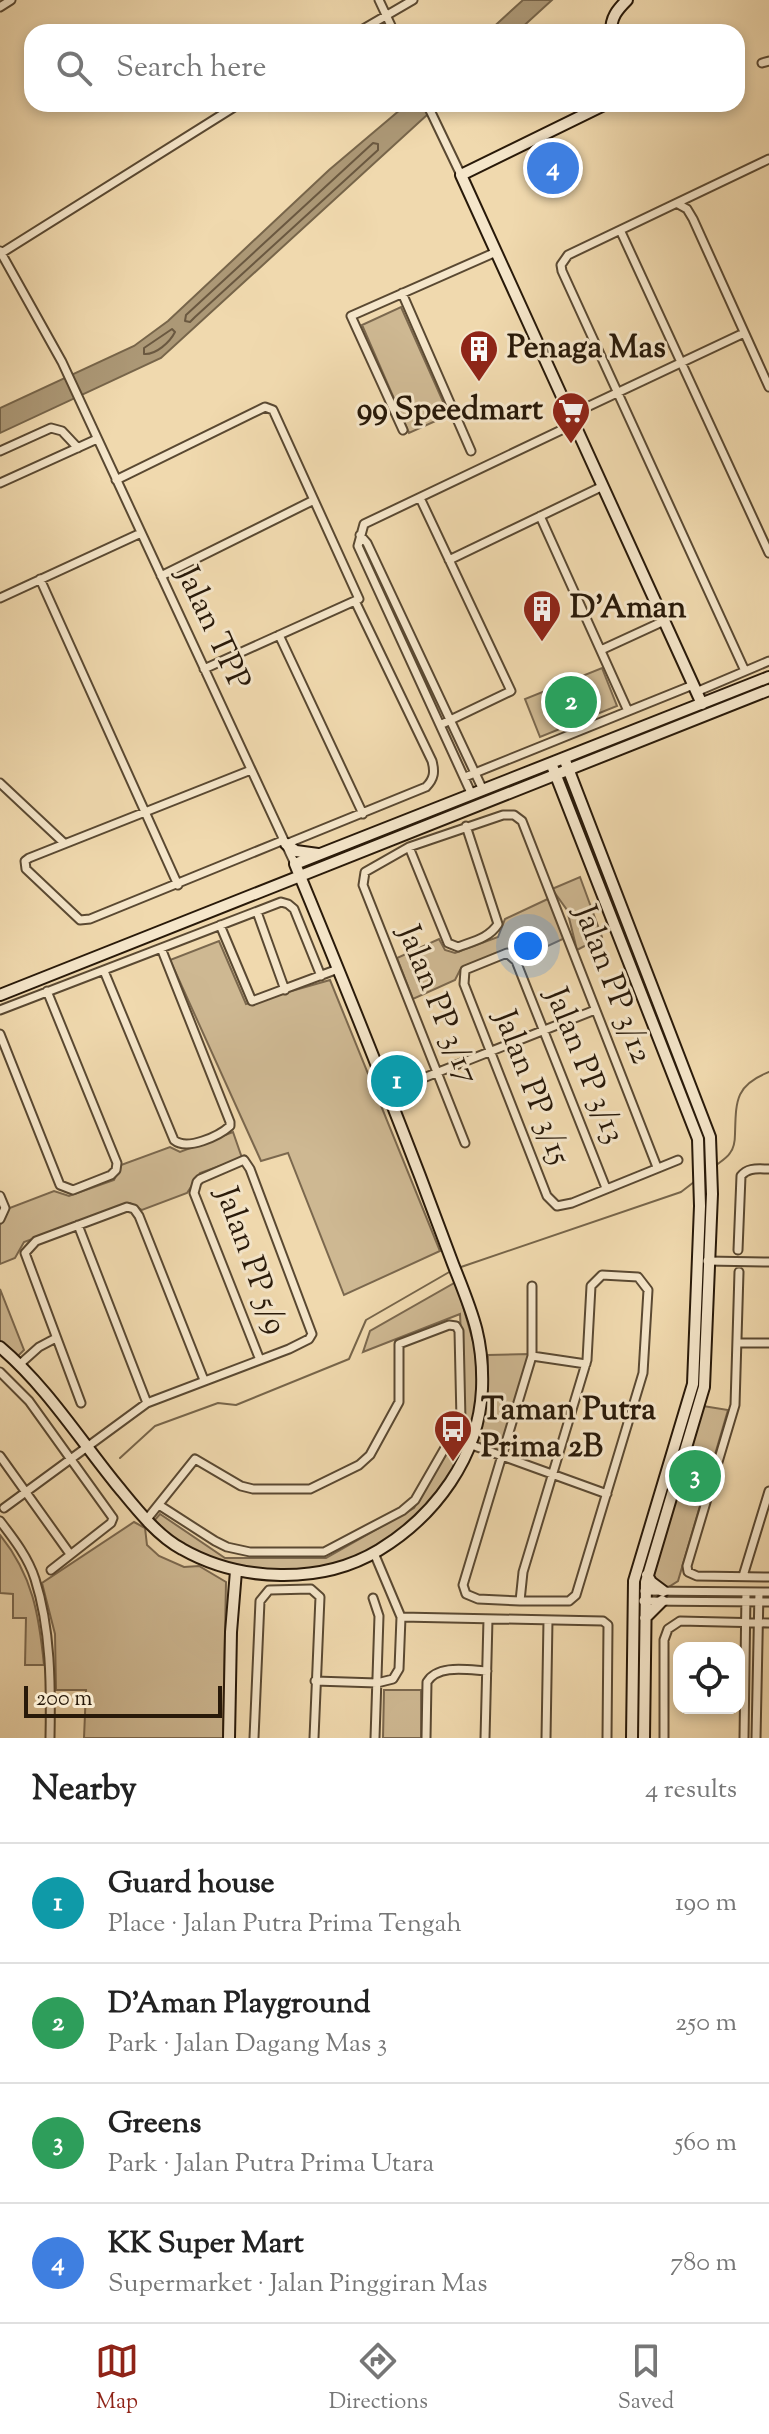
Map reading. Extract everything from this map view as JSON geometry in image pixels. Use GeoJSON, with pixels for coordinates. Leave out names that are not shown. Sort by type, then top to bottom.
{"type":"FeatureCollection","features":[{"type":"Feature","properties":{"kind":"street"},"geometry":{"type":"LineString","coordinates":[[0,7],[11,0]]}},
{"type":"Feature","properties":{"kind":"street"},"geometry":{"type":"LineString","coordinates":[[379,0],[390,24]]}},
{"type":"Feature","properties":{"kind":"street"},"geometry":{"type":"LineString","coordinates":[[372,24],[413,0]]}},
{"type":"Feature","properties":{"kind":"street"},"geometry":{"type":"LineString","coordinates":[[611,24],[617,10],[627,0]]}},
{"type":"Feature","properties":{"kind":"street"},"geometry":{"type":"LineString","coordinates":[[0,252],[226,112]]}},
{"type":"Feature","properties":{"kind":"street"},"geometry":{"type":"LineString","coordinates":[[431,112],[702,704]]}},
{"type":"Feature","properties":{"kind":"street"},"geometry":{"type":"LineString","coordinates":[[461,175],[590,112]]}},
{"type":"Feature","properties":{"kind":"street"},"geometry":{"type":"LineString","coordinates":[[745,671],[561,265],[568,255],[769,159]]}},
{"type":"Feature","properties":{"kind":"street"},"geometry":{"type":"LineString","coordinates":[[678,204],[687,209],[693,219],[769,387]]}},
{"type":"Feature","properties":{"kind":"street"},"geometry":{"type":"LineString","coordinates":[[621,232],[769,553]]}},
{"type":"Feature","properties":{"kind":"street","name":"Jalan TPP"},"geometry":{"type":"LineString","coordinates":[[0,252],[62,362],[295,864]]}},
{"type":"Feature","properties":{"kind":"street"},"geometry":{"type":"LineString","coordinates":[[403,430],[351,316],[496,252]]}},
{"type":"Feature","properties":{"kind":"street"},"geometry":{"type":"LineString","coordinates":[[402,293],[471,451]]}},
{"type":"Feature","properties":{"kind":"street"},"geometry":{"type":"LineString","coordinates":[[478,792],[465,777],[358,546],[364,524],[572,420],[617,393],[744,333]]}},
{"type":"Feature","properties":{"kind":"street"},"geometry":{"type":"LineString","coordinates":[[116,480],[270,407],[314,500],[359,599],[204,669]]}},
{"type":"Feature","properties":{"kind":"street"},"geometry":{"type":"LineString","coordinates":[[0,451],[51,428],[62,431],[78,448]]}},
{"type":"Feature","properties":{"kind":"street"},"geometry":{"type":"LineString","coordinates":[[0,483],[97,439]]}},
{"type":"Feature","properties":{"kind":"street"},"geometry":{"type":"LineString","coordinates":[[449,560],[603,486]]}},
{"type":"Feature","properties":{"kind":"street"},"geometry":{"type":"LineString","coordinates":[[420,498],[511,691],[440,725]]}},
{"type":"Feature","properties":{"kind":"street"},"geometry":{"type":"LineString","coordinates":[[161,576],[314,500]]}},
{"type":"Feature","properties":{"kind":"street"},"geometry":{"type":"LineString","coordinates":[[540,516],[628,711]]}},
{"type":"Feature","properties":{"kind":"street"},"geometry":{"type":"LineString","coordinates":[[0,598],[141,533]]}},
{"type":"Feature","properties":{"kind":"street"},"geometry":{"type":"LineString","coordinates":[[360,535],[367,543],[451,719],[475,772],[478,792]]}},
{"type":"Feature","properties":{"kind":"street"},"geometry":{"type":"LineString","coordinates":[[40,579],[178,885]]}},
{"type":"Feature","properties":{"kind":"street"},"geometry":{"type":"LineString","coordinates":[[251,770],[64,843],[25,861],[26,869],[80,920],[90,919],[426,787],[432,781],[434,771],[355,601]]}},
{"type":"Feature","properties":{"kind":"street"},"geometry":{"type":"LineString","coordinates":[[601,650],[664,621]]}},
{"type":"Feature","properties":{"kind":"street"},"geometry":{"type":"LineString","coordinates":[[279,635],[363,814]]}},
{"type":"Feature","properties":{"kind":"street"},"geometry":{"type":"LineString","coordinates":[[465,777],[628,711],[769,661]]}},
{"type":"Feature","properties":{"kind":"street"},"geometry":{"type":"LineString","coordinates":[[0,1347],[20,1364],[147,1519],[179,1548],[207,1561],[260,1575],[331,1568],[374,1553],[423,1516],[451,1485],[469,1444],[482,1392],[481,1347],[474,1315],[295,864],[769,677]]}},
{"type":"Feature","properties":{"kind":"street"},"geometry":{"type":"LineString","coordinates":[[0,995],[769,691]]}},
{"type":"Feature","properties":{"kind":"street"},"geometry":{"type":"LineString","coordinates":[[564,758],[710,1137],[712,1194],[693,1384],[638,1565],[632,1738]]}},
{"type":"Feature","properties":{"kind":"street"},"geometry":{"type":"LineString","coordinates":[[551,763],[695,1127],[700,1166],[704,1387],[639,1596],[645,1618],[644,1738]]}},
{"type":"Feature","properties":{"kind":"street"},"geometry":{"type":"LineString","coordinates":[[576,790],[580,772],[587,763]]}},
{"type":"Feature","properties":{"kind":"street"},"geometry":{"type":"LineString","coordinates":[[0,783],[64,843]]}},
{"type":"Feature","properties":{"kind":"street"},"geometry":{"type":"LineString","coordinates":[[538,783],[563,793]]}},
{"type":"Feature","properties":{"kind":"street","name":"Jalan PP 3/12"},"geometry":{"type":"LineString","coordinates":[[466,826],[503,815],[514,815],[522,821],[657,1167]]}},
{"type":"Feature","properties":{"kind":"street"},"geometry":{"type":"LineString","coordinates":[[466,826],[498,924],[492,934],[458,947],[448,943],[409,847],[466,826]]}},
{"type":"Feature","properties":{"kind":"street"},"geometry":{"type":"LineString","coordinates":[[285,842],[296,851],[319,855]]}},
{"type":"Feature","properties":{"kind":"street","name":"Jalan PP 3/17"},"geometry":{"type":"LineString","coordinates":[[409,847],[365,872],[363,885],[465,1143]]}},
{"type":"Feature","properties":{"kind":"street"},"geometry":{"type":"LineString","coordinates":[[308,896],[311,883],[323,867]]}},
{"type":"Feature","properties":{"kind":"street"},"geometry":{"type":"LineString","coordinates":[[278,885],[291,886],[308,896]]}},
{"type":"Feature","properties":{"kind":"street"},"geometry":{"type":"LineString","coordinates":[[0,1010],[281,902],[294,909],[321,976]]}},
{"type":"Feature","properties":{"kind":"street"},"geometry":{"type":"LineString","coordinates":[[257,912],[285,990]]}},
{"type":"Feature","properties":{"kind":"street"},"geometry":{"type":"LineString","coordinates":[[220,925],[252,1001],[338,969]]}},
{"type":"Feature","properties":{"kind":"street"},"geometry":{"type":"LineString","coordinates":[[104,971],[174,1140],[180,1145],[187,1145],[225,1130],[230,1122],[161,948]]}},
{"type":"Feature","properties":{"kind":"street","name":"Jalan PP 3/13"},"geometry":{"type":"LineString","coordinates":[[464,984],[465,970],[482,961],[507,953],[516,961],[606,1188]]}},
{"type":"Feature","properties":{"kind":"street","name":"Jalan PP 3/15"},"geometry":{"type":"LineString","coordinates":[[464,984],[547,1196],[557,1206],[606,1188]]}},
{"type":"Feature","properties":{"kind":"street"},"geometry":{"type":"LineString","coordinates":[[0,1034],[60,1185],[73,1190],[111,1175],[117,1163],[47,991]]}},
{"type":"Feature","properties":{"kind":"street"},"geometry":{"type":"LineString","coordinates":[[388,1092],[595,1010]]}},
{"type":"Feature","properties":{"kind":"street","name":"Jalan PP 5/9"},"geometry":{"type":"LineString","coordinates":[[244,1160],[312,1328],[309,1339],[260,1360],[194,1193],[200,1179],[244,1160]]}},
{"type":"Feature","properties":{"kind":"street"},"geometry":{"type":"LineString","coordinates":[[606,1188],[678,1160]]}},
{"type":"Feature","properties":{"kind":"street"},"geometry":{"type":"LineString","coordinates":[[738,1250],[741,1176],[751,1169],[769,1169]]}},
{"type":"Feature","properties":{"kind":"street"},"geometry":{"type":"LineString","coordinates":[[0,1196],[5,1208],[0,1219]]}},
{"type":"Feature","properties":{"kind":"street"},"geometry":{"type":"LineString","coordinates":[[81,1403],[25,1253],[31,1244],[127,1207],[137,1212],[204,1380]]}},
{"type":"Feature","properties":{"kind":"street"},"geometry":{"type":"LineString","coordinates":[[78,1225],[147,1403]]}},
{"type":"Feature","properties":{"kind":"street"},"geometry":{"type":"LineString","coordinates":[[703,1261],[769,1262]]}},
{"type":"Feature","properties":{"kind":"street"},"geometry":{"type":"LineString","coordinates":[[739,1272],[735,1405],[687,1566],[688,1572],[697,1576],[769,1577]]}},
{"type":"Feature","properties":{"kind":"street"},"geometry":{"type":"LineString","coordinates":[[520,1601],[523,1572],[586,1364],[591,1286],[602,1275],[638,1277],[648,1290],[643,1373],[573,1599],[520,1601],[478,1599],[466,1594],[463,1585],[532,1356],[532,1286]]}},
{"type":"Feature","properties":{"kind":"street"},"geometry":{"type":"LineString","coordinates":[[147,1519],[195,1459],[246,1488],[303,1490],[319,1486],[359,1465],[370,1455],[399,1402],[399,1344],[449,1325],[456,1326],[459,1331],[461,1420],[415,1500],[402,1511],[324,1552],[250,1552],[215,1541],[159,1505]]}},
{"type":"Feature","properties":{"kind":"street"},"geometry":{"type":"LineString","coordinates":[[20,1364],[39,1347],[56,1338]]}},
{"type":"Feature","properties":{"kind":"street"},"geometry":{"type":"LineString","coordinates":[[738,1343],[769,1343]]}},
{"type":"Feature","properties":{"kind":"street"},"geometry":{"type":"LineString","coordinates":[[532,1356],[586,1364]]}},
{"type":"Feature","properties":{"kind":"street"},"geometry":{"type":"LineString","coordinates":[[4,1508],[147,1403],[260,1360]]}},
{"type":"Feature","properties":{"kind":"street"},"geometry":{"type":"LineString","coordinates":[[0,1372],[29,1401],[111,1513],[111,1523],[51,1570]]}},
{"type":"Feature","properties":{"kind":"street"},"geometry":{"type":"LineString","coordinates":[[0,1387],[7,1379]]}},
{"type":"Feature","properties":{"kind":"street"},"geometry":{"type":"LineString","coordinates":[[469,1444],[607,1494]]}},
{"type":"Feature","properties":{"kind":"street"},"geometry":{"type":"LineString","coordinates":[[0,1456],[70,1554]]}},
{"type":"Feature","properties":{"kind":"street"},"geometry":{"type":"LineString","coordinates":[[743,1576],[769,1491]]}},
{"type":"Feature","properties":{"kind":"street"},"geometry":{"type":"LineString","coordinates":[[0,1521],[18,1545],[35,1576],[38,1589],[50,1671],[50,1738]]}},
{"type":"Feature","properties":{"kind":"street"},"geometry":{"type":"LineString","coordinates":[[315,1681],[377,1683],[393,1679],[399,1669],[401,1617],[374,1553]]}},
{"type":"Feature","properties":{"kind":"street"},"geometry":{"type":"LineString","coordinates":[[229,1738],[231,1632],[236,1571]]}},
{"type":"Feature","properties":{"kind":"street"},"geometry":{"type":"LineString","coordinates":[[647,1575],[662,1596],[769,1602]]}},
{"type":"Feature","properties":{"kind":"street"},"geometry":{"type":"LineString","coordinates":[[254,1738],[260,1601],[269,1590],[311,1589],[320,1597],[314,1738]]}},
{"type":"Feature","properties":{"kind":"street"},"geometry":{"type":"LineString","coordinates":[[744,1738],[746,1592]]}},
{"type":"Feature","properties":{"kind":"street"},"geometry":{"type":"LineString","coordinates":[[756,1738],[759,1592]]}},
{"type":"Feature","properties":{"kind":"street"},"geometry":{"type":"LineString","coordinates":[[639,1596],[769,1592]]}},
{"type":"Feature","properties":{"kind":"street"},"geometry":{"type":"LineString","coordinates":[[645,1618],[662,1596]]}},
{"type":"Feature","properties":{"kind":"street"},"geometry":{"type":"LineString","coordinates":[[373,1598],[379,1616],[375,1738]]}},
{"type":"Feature","properties":{"kind":"street"},"geometry":{"type":"LineString","coordinates":[[401,1617],[603,1621],[608,1625],[607,1738]]}},
{"type":"Feature","properties":{"kind":"street"},"geometry":{"type":"LineString","coordinates":[[485,1738],[488,1619]]}},
{"type":"Feature","properties":{"kind":"street"},"geometry":{"type":"LineString","coordinates":[[546,1738],[548,1620]]}},
{"type":"Feature","properties":{"kind":"street"},"geometry":{"type":"LineString","coordinates":[[664,1738],[664,1640],[668,1629],[680,1621],[769,1623]]}},
{"type":"Feature","properties":{"kind":"street"},"geometry":{"type":"LineString","coordinates":[[426,1738],[429,1677],[439,1671],[487,1671]]}},
{"type":"Feature","properties":{"kind":"shaded area"},"geometry":{"type":"Polygon","coordinates":[[[401,307],[449,415],[409,433],[362,325],[401,307]]]}},
{"type":"Feature","properties":{"kind":"shaded area"},"geometry":{"type":"Polygon","coordinates":[[[602,668],[617,706],[540,737],[525,699],[602,668]]]}},
{"type":"Feature","properties":{"kind":"shaded area"},"geometry":{"type":"Polygon","coordinates":[[[580,877],[602,937],[577,950],[567,910],[552,889],[580,877]]]}},
{"type":"Feature","properties":{"kind":"shaded area"},"geometry":{"type":"Polygon","coordinates":[[[552,897],[565,938],[520,959],[507,952],[460,970],[455,980],[413,999],[397,958],[439,939],[445,950],[455,953],[498,937],[505,919],[552,897]]]}},
{"type":"Feature","properties":{"kind":"shaded area"},"geometry":{"type":"Polygon","coordinates":[[[219,941],[246,1004],[330,980],[440,1251],[344,1295],[288,1153],[261,1161],[170,960],[219,941]]]}},
{"type":"Feature","properties":{"kind":"shaded area"},"geometry":{"type":"Polygon","coordinates":[[[233,1132],[242,1158],[200,1173],[187,1193],[142,1210],[130,1203],[24,1242],[15,1258],[0,1264],[0,1225],[7,1209],[54,1191],[69,1196],[114,1180],[121,1165],[170,1147],[180,1152],[233,1132]]]}},
{"type":"Feature","properties":{"kind":"shaded area"},"geometry":{"type":"Polygon","coordinates":[[[456,1282],[479,1362],[476,1413],[463,1454],[447,1486],[403,1530],[365,1555],[293,1571],[235,1567],[179,1545],[153,1522],[160,1514],[225,1558],[326,1558],[414,1508],[465,1422],[460,1314],[363,1352],[370,1331],[456,1282]]]}},
{"type":"Feature","properties":{"kind":"shaded area"},"geometry":{"type":"Polygon","coordinates":[[[0,1289],[24,1350],[18,1356],[0,1342],[0,1289]]]}},
{"type":"Feature","properties":{"kind":"shaded area"},"geometry":{"type":"Polygon","coordinates":[[[529,1354],[500,1453],[476,1443],[486,1405],[488,1355],[529,1354]]]}},
{"type":"Feature","properties":{"kind":"shaded area"},"geometry":{"type":"Polygon","coordinates":[[[703,1406],[728,1410],[678,1581],[667,1588],[651,1576],[703,1406]]]}},
{"type":"Feature","properties":{"kind":"shaded area"},"geometry":{"type":"Polygon","coordinates":[[[134,1522],[145,1528],[147,1545],[159,1556],[184,1567],[199,1566],[226,1582],[223,1738],[84,1738],[86,1690],[56,1690],[55,1634],[42,1583],[134,1522]]]}},
{"type":"Feature","properties":{"kind":"shaded area"},"geometry":{"type":"Polygon","coordinates":[[[0,1535],[27,1581],[40,1629],[44,1665],[25,1665],[26,1618],[13,1618],[13,1594],[0,1593],[0,1535]]]}},
{"type":"Feature","properties":{"kind":"shaded area"},"geometry":{"type":"Polygon","coordinates":[[[384,1690],[421,1690],[421,1738],[383,1738],[384,1690]]]}},
{"type":"Feature","properties":{"kind":"water"},"geometry":{"type":"Polygon","coordinates":[[[523,0],[552,0],[526,24],[497,24],[523,0]]]}},
{"type":"Feature","properties":{"kind":"water"},"geometry":{"type":"Polygon","coordinates":[[[398,112],[430,112],[161,358],[0,433],[0,408],[134,346],[168,321],[329,170],[398,112]]]}},
{"type":"Feature","properties":{"kind":"waterway"},"geometry":{"type":"LineString","coordinates":[[715,1166],[727,1157],[733,1147],[737,1103],[744,1089],[769,1072]]}},
{"type":"Feature","properties":{"kind":"waterway"},"geometry":{"type":"LineString","coordinates":[[461,1267],[681,1192],[694,1182]]}},
{"type":"Feature","properties":{"kind":"waterway"},"geometry":{"type":"LineString","coordinates":[[120,1458],[155,1426],[218,1403],[236,1405],[349,1359],[366,1320],[451,1271]]}},
{"type":"Feature","properties":{"kind":"place","name":"KK Super Mart"},"geometry":{"type":"Point","coordinates":[553,168]}},
{"type":"Feature","properties":{"kind":"place","name":"Penaga Mas"},"geometry":{"type":"Point","coordinates":[479,383]}},
{"type":"Feature","properties":{"kind":"place","name":"99 Speedmart"},"geometry":{"type":"Point","coordinates":[571,445]}},
{"type":"Feature","properties":{"kind":"place","name":"D'Aman"},"geometry":{"type":"Point","coordinates":[542,643]}},
{"type":"Feature","properties":{"kind":"place","name":"D'Aman Playground"},"geometry":{"type":"Point","coordinates":[571,702]}},
{"type":"Feature","properties":{"kind":"place","name":"Guard house"},"geometry":{"type":"Point","coordinates":[397,1081]}},
{"type":"Feature","properties":{"kind":"place","name":"Taman Putra Prima 2B"},"geometry":{"type":"Point","coordinates":[453,1463]}},
{"type":"Feature","properties":{"kind":"place","name":"Greens"},"geometry":{"type":"Point","coordinates":[695,1476]}}]}
